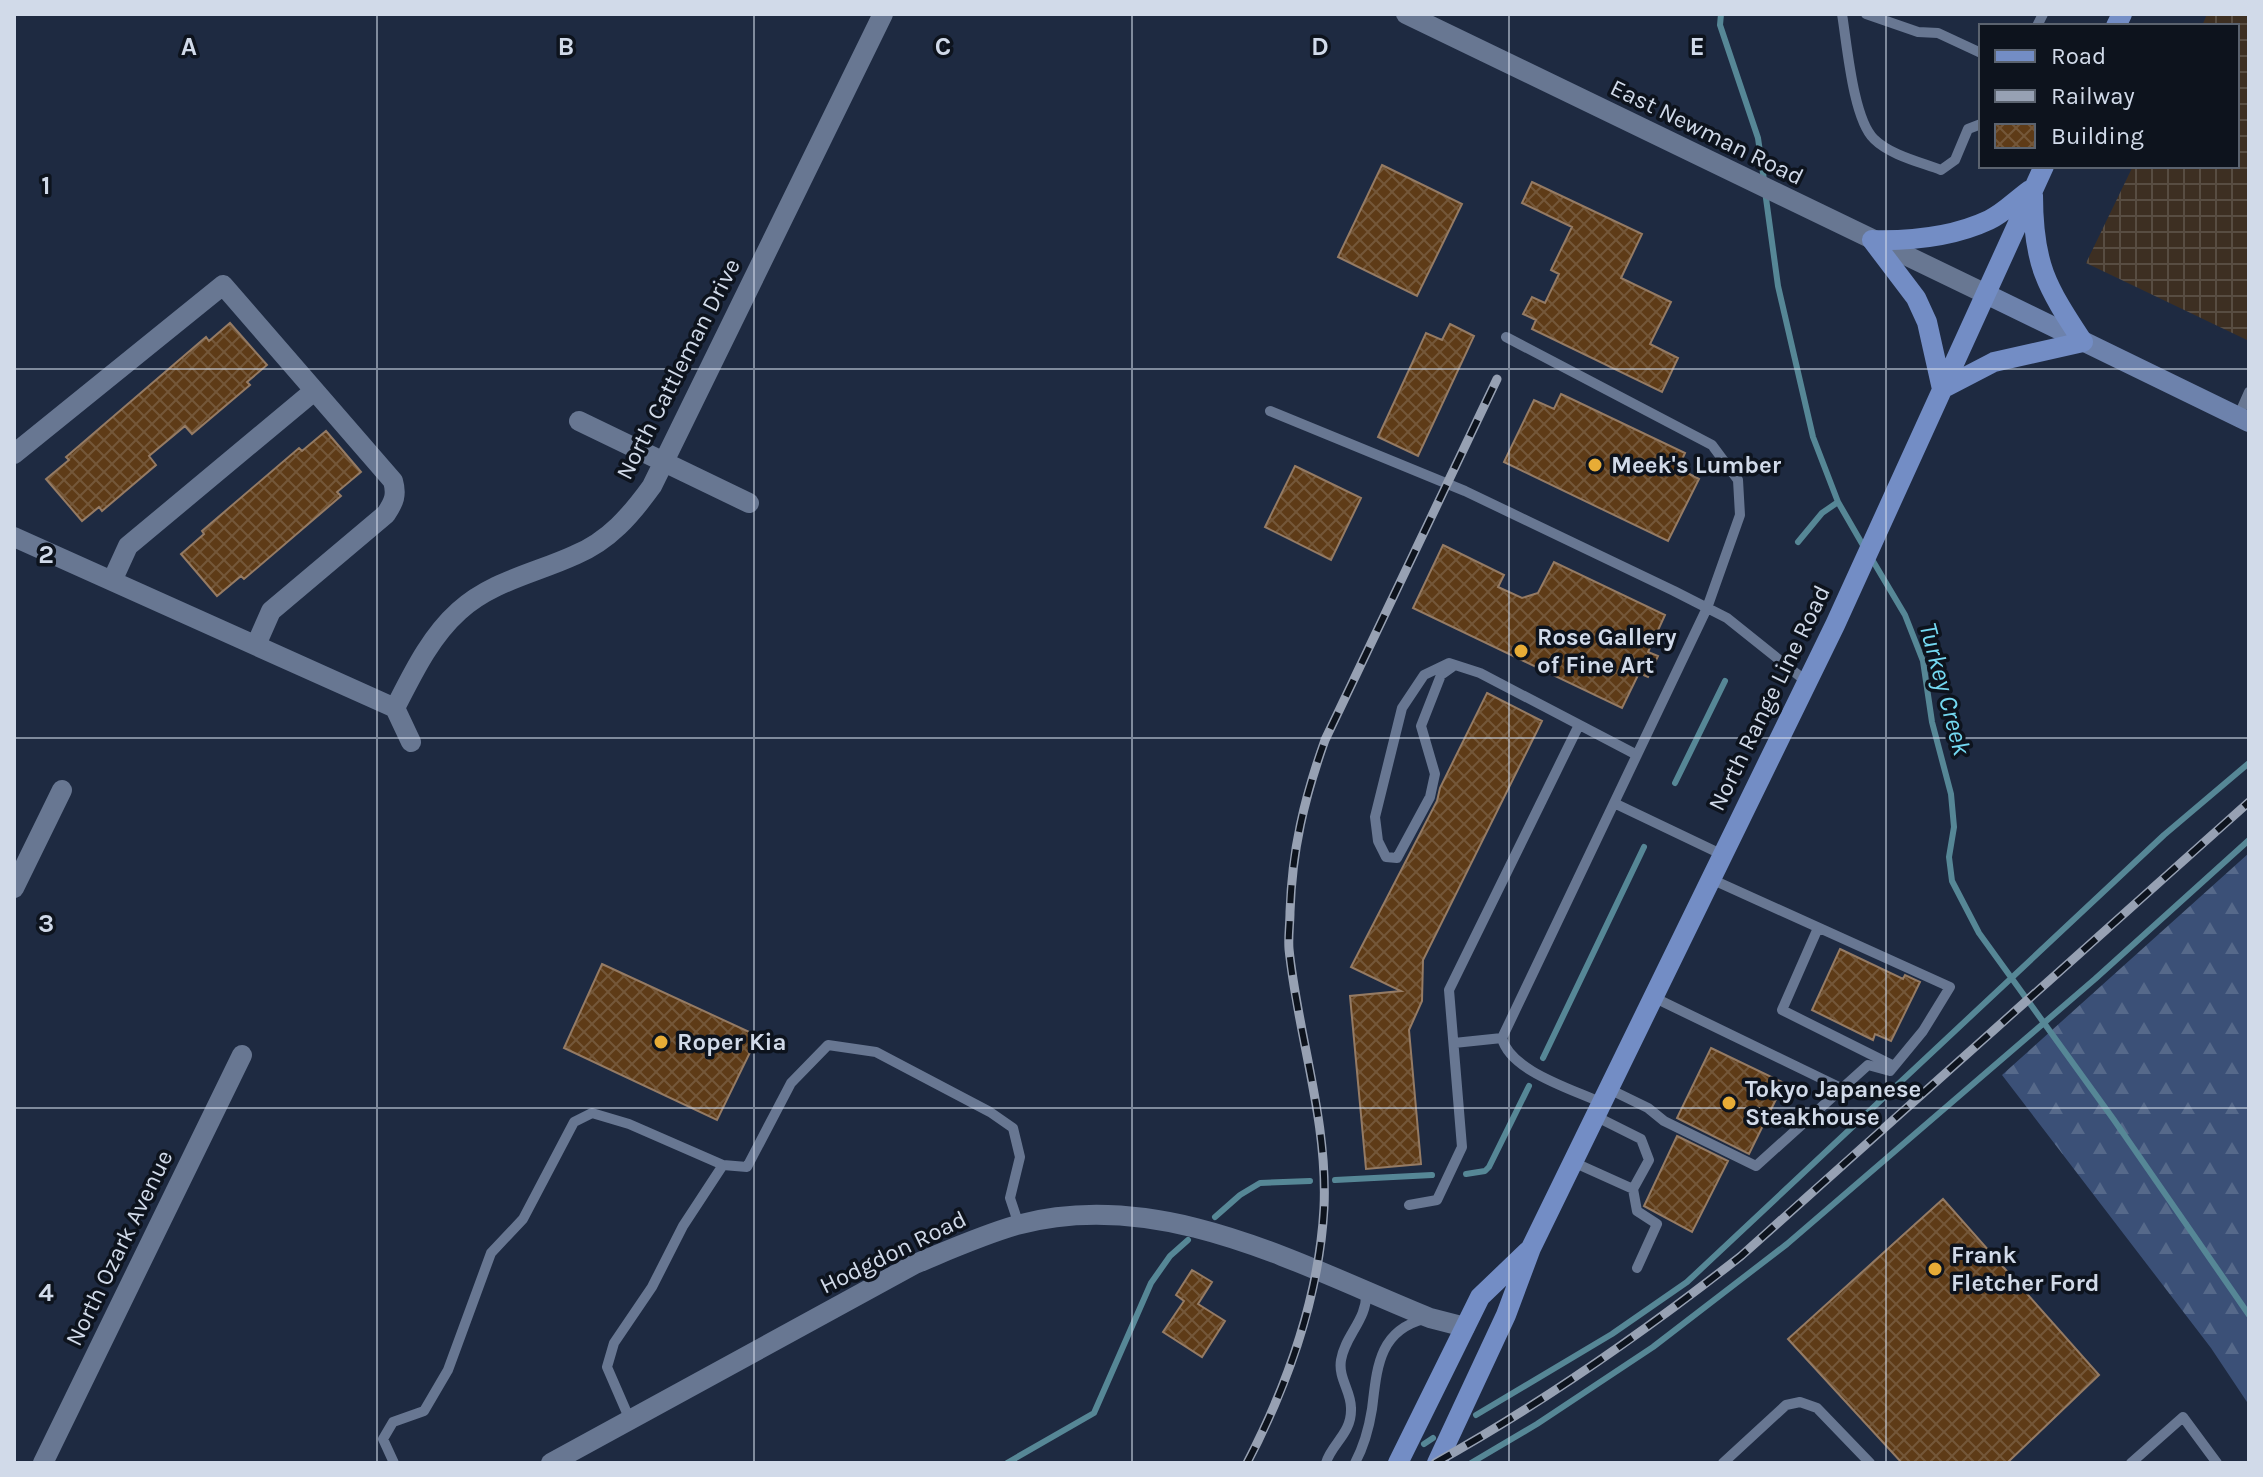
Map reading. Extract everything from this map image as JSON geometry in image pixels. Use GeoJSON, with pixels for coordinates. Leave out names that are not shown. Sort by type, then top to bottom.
{"type":"FeatureCollection","features":[{"type":"Feature","properties":{"kind":"main road","name":"North Range Line Road"},"geometry":{"type":"LineString","coordinates":[[1437,1463],[1506,1315],[1531,1248],[1835,625],[2043,168]]}},
{"type":"Feature","properties":{"kind":"main road"},"geometry":{"type":"LineString","coordinates":[[1872,240],[1899,241],[1942,236],[1990,219],[2033,187]]}},
{"type":"Feature","properties":{"kind":"main road"},"geometry":{"type":"LineString","coordinates":[[2033,187],[2033,227],[2046,283],[2083,342]]}},
{"type":"Feature","properties":{"kind":"main road"},"geometry":{"type":"LineString","coordinates":[[1872,240],[1916,298],[1927,322],[1942,389],[1994,362],[2083,342]]}},
{"type":"Feature","properties":{"kind":"main road"},"geometry":{"type":"LineString","coordinates":[[1986,294],[2244,419]]}},
{"type":"Feature","properties":{"kind":"main road","name":"North Range Line Road"},"geometry":{"type":"LineString","coordinates":[[1398,1463],[1480,1297],[1531,1248]]}},
{"type":"Feature","properties":{"kind":"street","name":"North Cattleman Drive"},"geometry":{"type":"LineString","coordinates":[[395,708],[438,633],[460,609],[488,590],[577,555],[607,537],[630,516],[652,486],[883,14]]}},
{"type":"Feature","properties":{"kind":"street","name":"East Newman Road"},"geometry":{"type":"LineString","coordinates":[[1406,14],[1986,294]]}},
{"type":"Feature","properties":{"kind":"street"},"geometry":{"type":"LineString","coordinates":[[14,454],[223,285],[393,481],[396,491],[386,514],[271,611],[256,645]]}},
{"type":"Feature","properties":{"kind":"street"},"geometry":{"type":"LineString","coordinates":[[112,581],[128,546],[314,391]]}},
{"type":"Feature","properties":{"kind":"street"},"geometry":{"type":"LineString","coordinates":[[579,421],[749,503]]}},
{"type":"Feature","properties":{"kind":"street"},"geometry":{"type":"LineString","coordinates":[[14,537],[395,708],[411,742]]}},
{"type":"Feature","properties":{"kind":"street"},"geometry":{"type":"LineString","coordinates":[[14,888],[62,790]]}},
{"type":"Feature","properties":{"kind":"street","name":"North Ozark Avenue"},"geometry":{"type":"LineString","coordinates":[[43,1463],[242,1055]]}},
{"type":"Feature","properties":{"kind":"street","name":"Hodgdon Road"},"geometry":{"type":"LineString","coordinates":[[551,1463],[915,1264],[966,1242],[1019,1225],[1066,1217],[1170,1221],[1209,1230],[1430,1318],[1465,1327]]}},
{"type":"Feature","properties":{"kind":"lane"},"geometry":{"type":"LineString","coordinates":[[1842,14],[1859,115],[1873,138],[1893,151],[1941,170],[1955,160],[1968,129],[1979,125]]}},
{"type":"Feature","properties":{"kind":"lane"},"geometry":{"type":"LineString","coordinates":[[1866,14],[1918,32],[1938,33],[1979,52]]}},
{"type":"Feature","properties":{"kind":"lane"},"geometry":{"type":"LineString","coordinates":[[1506,337],[1712,445],[1738,480],[1740,515],[1707,608],[1502,1038],[1505,1049],[1520,1064],[1602,1103],[1641,1139],[1649,1160],[1633,1189],[1637,1211],[1657,1224],[1637,1268]]}},
{"type":"Feature","properties":{"kind":"lane"},"geometry":{"type":"LineString","coordinates":[[2244,419],[2249,392]]}},
{"type":"Feature","properties":{"kind":"lane"},"geometry":{"type":"LineString","coordinates":[[1270,411],[1465,491],[1727,618],[1807,682]]}},
{"type":"Feature","properties":{"kind":"lane"},"geometry":{"type":"LineString","coordinates":[[1455,665],[1441,675],[1421,726],[1435,774],[1430,797],[1397,858],[1386,857],[1378,841],[1375,817],[1402,708],[1424,675],[1449,663],[1480,673],[1637,755]]}},
{"type":"Feature","properties":{"kind":"lane"},"geometry":{"type":"LineString","coordinates":[[1409,1205],[1437,1200],[1462,1147],[1449,990],[1579,725]]}},
{"type":"Feature","properties":{"kind":"lane"},"geometry":{"type":"LineString","coordinates":[[1614,803],[1723,855]]}},
{"type":"Feature","properties":{"kind":"lane"},"geometry":{"type":"LineString","coordinates":[[1602,1103],[1648,1108],[1664,1121],[1756,1166],[1868,1065],[1890,1071],[1923,1031],[1950,987],[1711,879]]}},
{"type":"Feature","properties":{"kind":"lane"},"geometry":{"type":"LineString","coordinates":[[1818,928],[1782,1010],[1894,1066]]}},
{"type":"Feature","properties":{"kind":"lane"},"geometry":{"type":"LineString","coordinates":[[1653,997],[1843,1089]]}},
{"type":"Feature","properties":{"kind":"lane"},"geometry":{"type":"LineString","coordinates":[[1454,1043],[1502,1038]]}},
{"type":"Feature","properties":{"kind":"lane"},"geometry":{"type":"LineString","coordinates":[[394,1463],[383,1439],[393,1422],[424,1411],[448,1370],[491,1253],[523,1219],[574,1122],[592,1113],[629,1124],[723,1165],[747,1167],[791,1083],[828,1045],[876,1052],[990,1112],[1013,1128],[1020,1157],[1010,1198],[1019,1225]]}},
{"type":"Feature","properties":{"kind":"lane"},"geometry":{"type":"LineString","coordinates":[[1573,1162],[1633,1189]]}},
{"type":"Feature","properties":{"kind":"lane"},"geometry":{"type":"LineString","coordinates":[[630,1420],[607,1367],[614,1343],[652,1287],[683,1226],[723,1165]]}},
{"type":"Feature","properties":{"kind":"lane"},"geometry":{"type":"LineString","coordinates":[[1326,1463],[1347,1429],[1351,1408],[1340,1376],[1341,1358],[1361,1322],[1366,1292]]}},
{"type":"Feature","properties":{"kind":"lane"},"geometry":{"type":"LineString","coordinates":[[1355,1463],[1367,1435],[1375,1377],[1382,1354],[1396,1333],[1411,1323],[1430,1318]]}},
{"type":"Feature","properties":{"kind":"lane"},"geometry":{"type":"LineString","coordinates":[[1723,1463],[1786,1405],[1800,1402],[1817,1408],[1870,1463]]}},
{"type":"Feature","properties":{"kind":"lane"},"geometry":{"type":"LineString","coordinates":[[2131,1463],[2183,1417],[2217,1463]]}},
{"type":"Feature","properties":{"kind":"shaded area"},"geometry":{"type":"Polygon","coordinates":[[[2207,14],[2249,14],[2249,341],[2086,263],[2132,168],[2239,168],[2239,24],[2203,24],[2207,14]]]}},
{"type":"Feature","properties":{"kind":"green space"},"geometry":{"type":"Polygon","coordinates":[[[2249,853],[2249,1405],[2211,1348],[2002,1075],[2249,853]]]}},
{"type":"Feature","properties":{"kind":"building"},"geometry":{"type":"Polygon","coordinates":[[[1382,165],[1462,204],[1417,296],[1338,257],[1382,165]]]}},
{"type":"Feature","properties":{"kind":"building"},"geometry":{"type":"Polygon","coordinates":[[[1532,182],[1642,234],[1621,278],[1671,302],[1650,344],[1678,358],[1662,392],[1532,329],[1536,320],[1523,314],[1532,297],[1545,303],[1559,274],[1551,270],[1572,227],[1522,203],[1532,182]]]}},
{"type":"Feature","properties":{"kind":"building"},"geometry":{"type":"Polygon","coordinates":[[[230,323],[267,365],[247,382],[250,385],[192,434],[185,426],[149,456],[156,465],[102,511],[99,507],[82,521],[46,479],[69,460],[66,457],[206,337],[209,341],[230,323]]]}},
{"type":"Feature","properties":{"kind":"building"},"geometry":{"type":"Polygon","coordinates":[[[1450,324],[1474,336],[1418,456],[1378,437],[1426,333],[1442,340],[1450,324]]]}},
{"type":"Feature","properties":{"kind":"building","name":"Meek's Lumber"},"geometry":{"type":"Polygon","coordinates":[[[1561,394],[1685,453],[1678,468],[1699,479],[1668,541],[1504,462],[1534,400],[1554,409],[1561,394]]]}},
{"type":"Feature","properties":{"kind":"building"},"geometry":{"type":"Polygon","coordinates":[[[326,431],[361,472],[337,492],[341,496],[244,579],[241,576],[217,596],[181,554],[204,534],[202,531],[299,448],[302,451],[326,431]]]}},
{"type":"Feature","properties":{"kind":"building"},"geometry":{"type":"Polygon","coordinates":[[[1295,466],[1361,498],[1331,560],[1265,527],[1295,466]]]}},
{"type":"Feature","properties":{"kind":"building"},"geometry":{"type":"Polygon","coordinates":[[[1443,545],[1504,575],[1498,587],[1522,598],[1538,593],[1554,562],[1665,615],[1648,652],[1658,656],[1648,677],[1639,673],[1622,708],[1413,608],[1443,545]]]}},
{"type":"Feature","properties":{"kind":"building"},"geometry":{"type":"Polygon","coordinates":[[[1487,693],[1542,721],[1423,960],[1422,1001],[1409,1030],[1421,1164],[1366,1169],[1350,996],[1401,991],[1351,967],[1437,801],[1440,788],[1487,693]]]}},
{"type":"Feature","properties":{"kind":"building"},"geometry":{"type":"Polygon","coordinates":[[[1840,949],[1903,979],[1905,975],[1920,982],[1891,1041],[1875,1034],[1873,1040],[1812,1010],[1840,949]]]}},
{"type":"Feature","properties":{"kind":"building","name":"Roper Kia"},"geometry":{"type":"Polygon","coordinates":[[[602,964],[758,1036],[717,1120],[564,1048],[602,964]]]}},
{"type":"Feature","properties":{"kind":"building","name":"Tokyo Japanese Steakhouse"},"geometry":{"type":"Polygon","coordinates":[[[1711,1048],[1784,1083],[1749,1154],[1677,1118],[1711,1048]]]}},
{"type":"Feature","properties":{"kind":"building"},"geometry":{"type":"Polygon","coordinates":[[[1677,1136],[1728,1161],[1692,1232],[1644,1206],[1677,1136]]]}},
{"type":"Feature","properties":{"kind":"building","name":"Frank Fletcher Ford"},"geometry":{"type":"Polygon","coordinates":[[[1943,1199],[2099,1375],[2007,1463],[1902,1463],[1788,1339],[1943,1199]]]}},
{"type":"Feature","properties":{"kind":"building"},"geometry":{"type":"Polygon","coordinates":[[[1192,1270],[1212,1282],[1198,1304],[1225,1321],[1202,1357],[1163,1332],[1184,1301],[1176,1295],[1192,1270]]]}},
{"type":"Feature","properties":{"kind":"waterway","name":"Turkey Creek"},"geometry":{"type":"LineString","coordinates":[[1721,14],[1720,25],[1758,138],[1764,180]]}},
{"type":"Feature","properties":{"kind":"waterway","name":"Turkey Creek"},"geometry":{"type":"LineString","coordinates":[[1765,191],[1778,286],[1813,437],[1838,502],[1864,547]]}},
{"type":"Feature","properties":{"kind":"waterway"},"geometry":{"type":"LineString","coordinates":[[1798,542],[1822,513],[1838,502]]}},
{"type":"Feature","properties":{"kind":"waterway","name":"Turkey Creek"},"geometry":{"type":"LineString","coordinates":[[1870,556],[1905,615],[1923,661],[1932,722],[1951,794],[1954,827],[1949,857],[1952,881],[1979,933],[2249,1315]]}},
{"type":"Feature","properties":{"kind":"waterway"},"geometry":{"type":"LineString","coordinates":[[1675,783],[1725,681]]}},
{"type":"Feature","properties":{"kind":"waterway"},"geometry":{"type":"LineString","coordinates":[[1476,1415],[1612,1334],[1687,1282],[2164,835],[2249,763]]}},
{"type":"Feature","properties":{"kind":"waterway"},"geometry":{"type":"LineString","coordinates":[[1471,1463],[1537,1424],[1653,1347],[1787,1244],[2095,979],[2249,840]]}},
{"type":"Feature","properties":{"kind":"waterway"},"geometry":{"type":"LineString","coordinates":[[1543,1058],[1644,847]]}},
{"type":"Feature","properties":{"kind":"waterway"},"geometry":{"type":"LineString","coordinates":[[1466,1174],[1485,1171],[1489,1167],[1529,1086]]}},
{"type":"Feature","properties":{"kind":"waterway"},"geometry":{"type":"LineString","coordinates":[[1335,1180],[1432,1175]]}},
{"type":"Feature","properties":{"kind":"waterway"},"geometry":{"type":"LineString","coordinates":[[1215,1217],[1240,1195],[1260,1183],[1310,1181]]}},
{"type":"Feature","properties":{"kind":"waterway"},"geometry":{"type":"LineString","coordinates":[[1007,1463],[1094,1413],[1151,1283],[1170,1256],[1188,1240]]}},
{"type":"Feature","properties":{"kind":"waterway"},"geometry":{"type":"LineString","coordinates":[[1424,1444],[1433,1438]]}},
{"type":"Feature","properties":{"kind":"railway"},"geometry":{"type":"LineString","coordinates":[[1247,1463],[1276,1402],[1299,1340],[1316,1275],[1324,1208],[1317,1110],[1289,949],[1291,889],[1300,825],[1325,740],[1497,379]]}},
{"type":"Feature","properties":{"kind":"railway"},"geometry":{"type":"LineString","coordinates":[[1435,1463],[1592,1366],[1741,1256],[2249,802]]}},
{"type":"Feature","properties":{"kind":"place","name":"Meek's Lumber"},"geometry":{"type":"Point","coordinates":[1595,465]}},
{"type":"Feature","properties":{"kind":"place","name":"Rose Gallery of Fine Art"},"geometry":{"type":"Point","coordinates":[1521,651]}},
{"type":"Feature","properties":{"kind":"place","name":"Roper Kia"},"geometry":{"type":"Point","coordinates":[661,1042]}},
{"type":"Feature","properties":{"kind":"place","name":"Tokyo Japanese Steakhouse"},"geometry":{"type":"Point","coordinates":[1729,1103]}},
{"type":"Feature","properties":{"kind":"place","name":"Frank Fletcher Ford"},"geometry":{"type":"Point","coordinates":[1935,1269]}}]}
